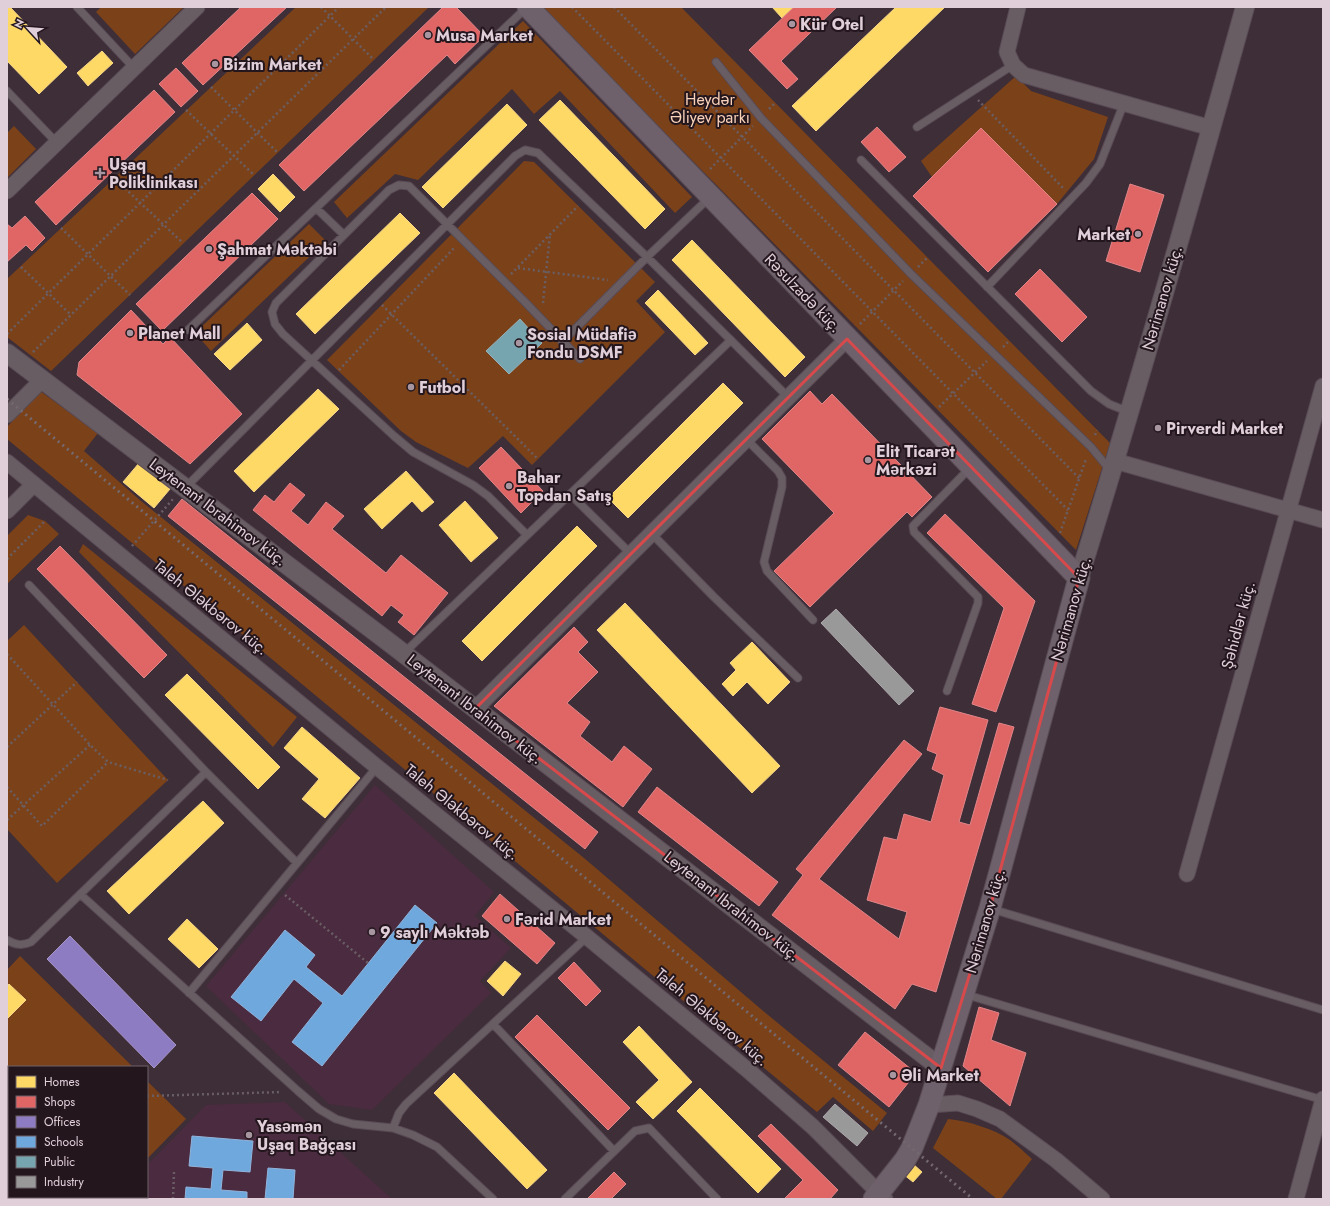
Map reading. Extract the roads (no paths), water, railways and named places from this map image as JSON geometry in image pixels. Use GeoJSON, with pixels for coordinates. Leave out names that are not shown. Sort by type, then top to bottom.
{"type":"FeatureCollection","features":[{"type":"Feature","properties":{"kind":"main road","name":"Rəsulzadə küç."},"geometry":{"type":"LineString","coordinates":[[528,7],[710,196],[852,333],[971,466],[1079,578]]}},
{"type":"Feature","properties":{"kind":"main road","name":"Nərimanov küç."},"geometry":{"type":"LineString","coordinates":[[880,1197],[912,1148],[929,1105],[941,1068],[990,908],[1079,578]]}},
{"type":"Feature","properties":{"kind":"street"},"geometry":{"type":"LineString","coordinates":[[7,191],[197,7]]}},
{"type":"Feature","properties":{"kind":"street","name":"Nərimanov küç."},"geometry":{"type":"LineString","coordinates":[[1079,578],[1129,412],[1245,7]]}},
{"type":"Feature","properties":{"kind":"street"},"geometry":{"type":"LineString","coordinates":[[1013,9],[1007,52],[1013,65],[1024,75],[1211,128]]}},
{"type":"Feature","properties":{"kind":"street"},"geometry":{"type":"LineString","coordinates":[[475,709],[852,333]]}},
{"type":"Feature","properties":{"kind":"street","name":"Leytenant Ibrahimov küç."},"geometry":{"type":"LineString","coordinates":[[7,352],[403,653],[941,1068]]}},
{"type":"Feature","properties":{"kind":"street"},"geometry":{"type":"LineString","coordinates":[[7,415],[43,379]]}},
{"type":"Feature","properties":{"kind":"street","name":"Şəhidlər küç."},"geometry":{"type":"LineString","coordinates":[[1187,874],[1323,386]]}},
{"type":"Feature","properties":{"kind":"street","name":"Taleh Ələkbərov küç."},"geometry":{"type":"LineString","coordinates":[[7,462],[377,767],[587,936],[780,1097],[813,1127],[880,1197]]}},
{"type":"Feature","properties":{"kind":"street"},"geometry":{"type":"LineString","coordinates":[[1113,466],[1323,520]]}},
{"type":"Feature","properties":{"kind":"street"},"geometry":{"type":"LineString","coordinates":[[7,511],[34,484]]}},
{"type":"Feature","properties":{"kind":"street"},"geometry":{"type":"LineString","coordinates":[[1296,1199],[1323,1099]]}},
{"type":"Feature","properties":{"kind":"street"},"geometry":{"type":"LineString","coordinates":[[929,1105],[958,1104],[977,1109],[1000,1119],[1056,1160],[1102,1199]]}},
{"type":"Feature","properties":{"kind":"lane"},"geometry":{"type":"LineString","coordinates":[[77,7],[134,68]]}},
{"type":"Feature","properties":{"kind":"lane"},"geometry":{"type":"LineString","coordinates":[[188,330],[528,7]]}},
{"type":"Feature","properties":{"kind":"lane"},"geometry":{"type":"LineString","coordinates":[[716,62],[761,118],[911,274],[994,355],[1113,466]]}},
{"type":"Feature","properties":{"kind":"lane"},"geometry":{"type":"LineString","coordinates":[[917,127],[1013,65]]}},
{"type":"Feature","properties":{"kind":"lane"},"geometry":{"type":"LineString","coordinates":[[7,91],[57,143]]}},
{"type":"Feature","properties":{"kind":"lane"},"geometry":{"type":"LineString","coordinates":[[987,286],[1086,183],[1100,164],[1124,103]]}},
{"type":"Feature","properties":{"kind":"lane"},"geometry":{"type":"LineString","coordinates":[[186,487],[515,156],[525,150],[538,153],[647,257],[788,397]]}},
{"type":"Feature","properties":{"kind":"lane"},"geometry":{"type":"LineString","coordinates":[[860,160],[1090,391],[1109,404],[1129,412]]}},
{"type":"Feature","properties":{"kind":"lane"},"geometry":{"type":"LineString","coordinates":[[527,535],[488,496],[473,485],[430,462],[408,448],[283,334],[275,324],[272,312],[276,303],[389,190],[399,185],[409,186],[580,359]]}},
{"type":"Feature","properties":{"kind":"lane"},"geometry":{"type":"LineString","coordinates":[[562,342],[710,196]]}},
{"type":"Feature","properties":{"kind":"lane"},"geometry":{"type":"LineString","coordinates":[[316,208],[344,236]]}},
{"type":"Feature","properties":{"kind":"lane"},"geometry":{"type":"LineString","coordinates":[[403,653],[731,340]]}},
{"type":"Feature","properties":{"kind":"lane"},"geometry":{"type":"LineString","coordinates":[[746,439],[778,471],[782,478],[782,487],[764,562],[767,570],[814,620]]}},
{"type":"Feature","properties":{"kind":"lane"},"geometry":{"type":"LineString","coordinates":[[947,691],[978,603],[978,597],[914,532],[914,526],[971,466]]}},
{"type":"Feature","properties":{"kind":"lane"},"geometry":{"type":"LineString","coordinates":[[570,494],[631,554]]}},
{"type":"Feature","properties":{"kind":"lane"},"geometry":{"type":"LineString","coordinates":[[652,534],[714,597],[798,678]]}},
{"type":"Feature","properties":{"kind":"lane"},"geometry":{"type":"LineString","coordinates":[[29,585],[206,772],[297,863]]}},
{"type":"Feature","properties":{"kind":"lane"},"geometry":{"type":"LineString","coordinates":[[189,994],[377,767]]}},
{"type":"Feature","properties":{"kind":"lane"},"geometry":{"type":"LineString","coordinates":[[7,940],[22,946],[31,942],[206,772]]}},
{"type":"Feature","properties":{"kind":"lane"},"geometry":{"type":"LineString","coordinates":[[80,894],[189,994],[320,1109],[336,1119],[353,1124],[393,1128],[413,1135],[437,1147],[493,1199]]}},
{"type":"Feature","properties":{"kind":"lane"},"geometry":{"type":"LineString","coordinates":[[990,908],[1323,1010]]}},
{"type":"Feature","properties":{"kind":"lane"},"geometry":{"type":"LineString","coordinates":[[393,1128],[399,1114],[406,1104],[587,936]]}},
{"type":"Feature","properties":{"kind":"lane"},"geometry":{"type":"LineString","coordinates":[[964,994],[1323,1099]]}},
{"type":"Feature","properties":{"kind":"lane"},"geometry":{"type":"LineString","coordinates":[[493,1024],[614,1151]]}},
{"type":"Feature","properties":{"kind":"lane"},"geometry":{"type":"LineString","coordinates":[[565,1199],[635,1130],[649,1128],[717,1199]]}},
{"type":"Feature","properties":{"kind":"railway"},"geometry":{"type":"LineString","coordinates":[[7,399],[973,1199]]}},
{"type":"Feature","properties":{"kind":"place","name":"Kür Otel"},"geometry":{"type":"Point","coordinates":[792,24]}},
{"type":"Feature","properties":{"kind":"place","name":"Musa Market"},"geometry":{"type":"Point","coordinates":[428,35]}},
{"type":"Feature","properties":{"kind":"place","name":"Bizim Market"},"geometry":{"type":"Point","coordinates":[215,64]}},
{"type":"Feature","properties":{"kind":"place","name":"Uşaq Poliklinikası"},"geometry":{"type":"Point","coordinates":[100,173]}},
{"type":"Feature","properties":{"kind":"place","name":"Market"},"geometry":{"type":"Point","coordinates":[1138,234]}},
{"type":"Feature","properties":{"kind":"place","name":"Şahmat Məktəbi"},"geometry":{"type":"Point","coordinates":[209,249]}},
{"type":"Feature","properties":{"kind":"place","name":"Planet Mall"},"geometry":{"type":"Point","coordinates":[130,333]}},
{"type":"Feature","properties":{"kind":"place","name":"Sosial Müdafiə Fondu DSMF"},"geometry":{"type":"Point","coordinates":[519,343]}},
{"type":"Feature","properties":{"kind":"place","name":"Futbol"},"geometry":{"type":"Point","coordinates":[411,387]}},
{"type":"Feature","properties":{"kind":"place","name":"Pirverdi Market"},"geometry":{"type":"Point","coordinates":[1158,428]}},
{"type":"Feature","properties":{"kind":"place","name":"Elit Ticarət Mərkəzi"},"geometry":{"type":"Point","coordinates":[868,460]}},
{"type":"Feature","properties":{"kind":"place","name":"Bahar Topdan Satış"},"geometry":{"type":"Point","coordinates":[509,486]}},
{"type":"Feature","properties":{"kind":"place","name":"Fərid Market"},"geometry":{"type":"Point","coordinates":[507,919]}},
{"type":"Feature","properties":{"kind":"place","name":"9 saylı Məktəb"},"geometry":{"type":"Point","coordinates":[372,932]}},
{"type":"Feature","properties":{"kind":"place","name":"Əli Market"},"geometry":{"type":"Point","coordinates":[893,1075]}},
{"type":"Feature","properties":{"kind":"place","name":"Yasəmən Uşaq Bağçası"},"geometry":{"type":"Point","coordinates":[249,1135]}},
{"type":"Feature","properties":{"kind":"park label","name":"Heydər Əliyev parkı"},"geometry":{"type":"Point","coordinates":[710,108]}}]}
